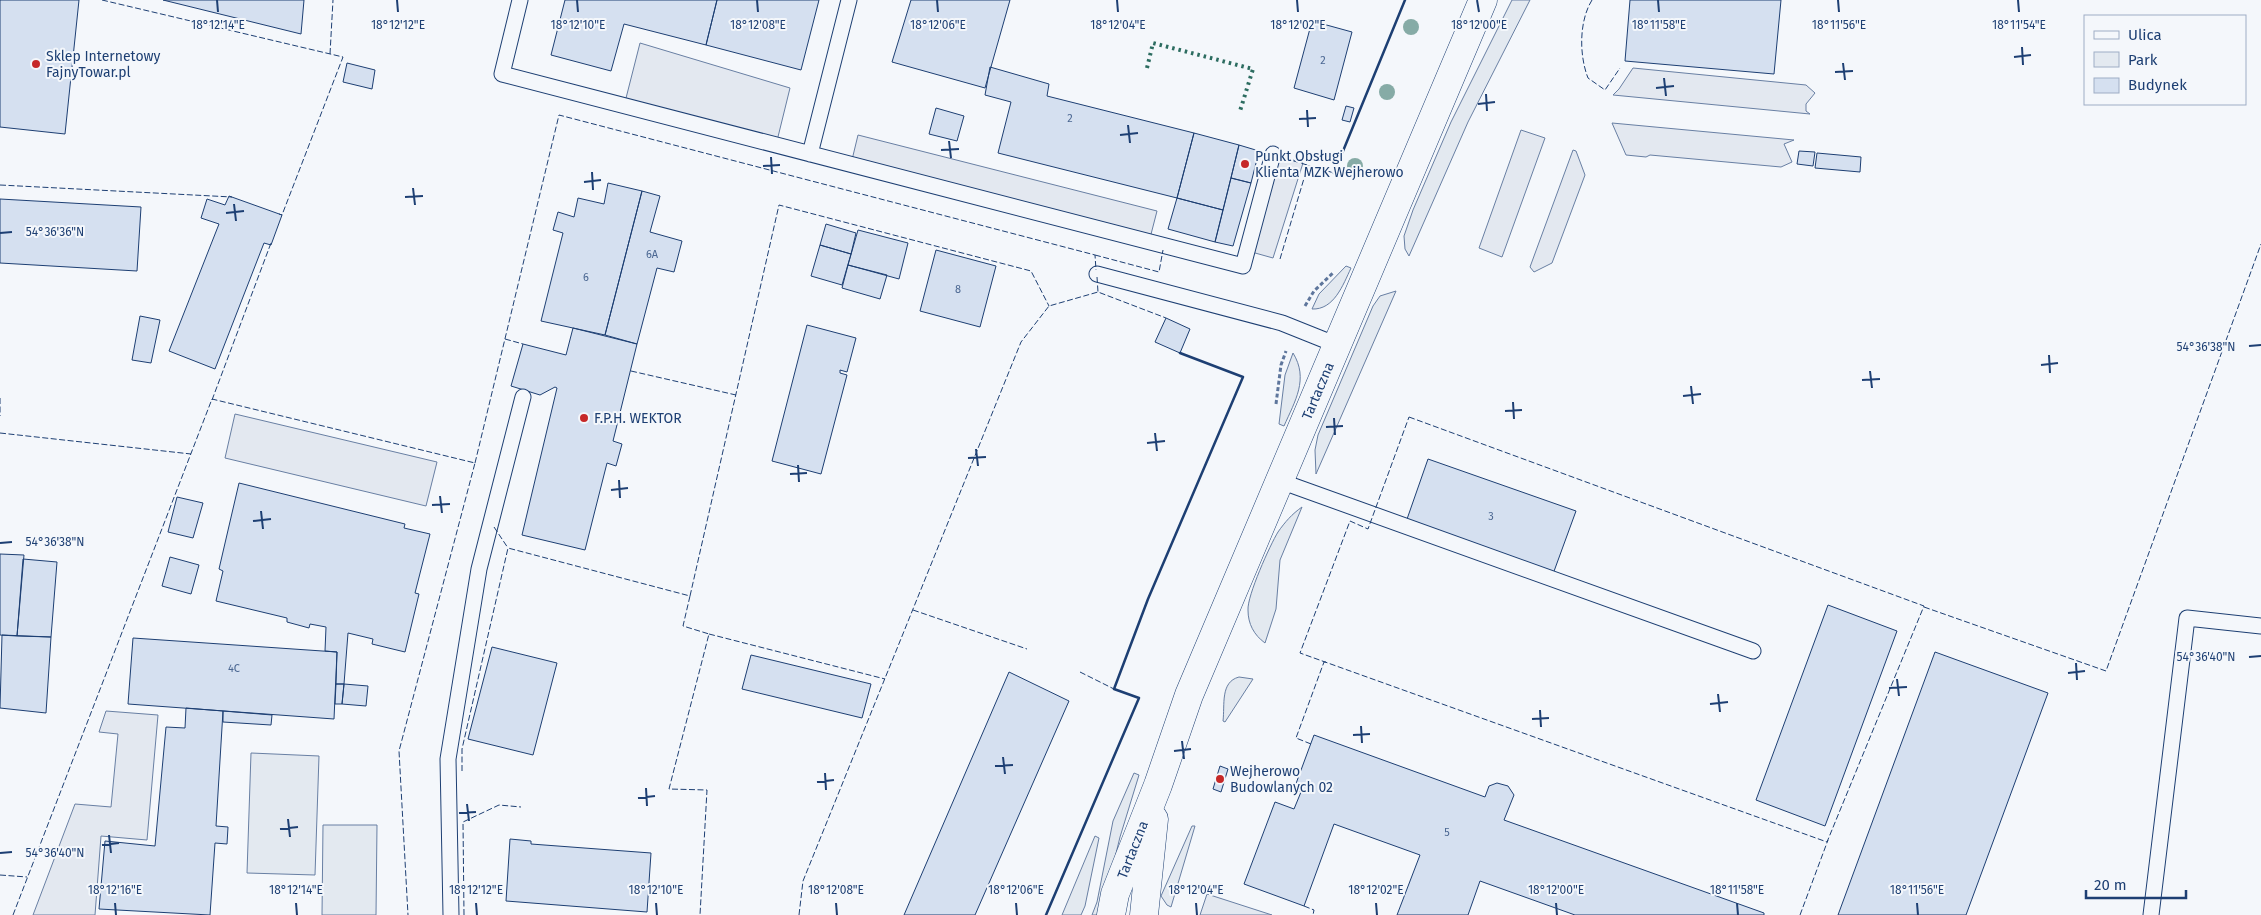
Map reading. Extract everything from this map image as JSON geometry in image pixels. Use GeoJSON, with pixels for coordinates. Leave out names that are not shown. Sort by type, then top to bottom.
{"type":"FeatureCollection","features":[{"type":"Feature","properties":{"kind":"street","name":"Tartaczna"},"geometry":{"type":"LineString","coordinates":[[1111,915],[1115,894],[1158,785],[1189,695],[1483,0]]}},
{"type":"Feature","properties":{"kind":"street","name":"Tartaczna"},"geometry":{"type":"LineString","coordinates":[[1149,914],[1158,785]]}},
{"type":"Feature","properties":{"kind":"lane"},"geometry":{"type":"LineString","coordinates":[[520,0],[502,74],[1243,266],[1273,154]]}},
{"type":"Feature","properties":{"kind":"lane"},"geometry":{"type":"LineString","coordinates":[[810,154],[848,0]]}},
{"type":"Feature","properties":{"kind":"lane"},"geometry":{"type":"LineString","coordinates":[[1097,274],[1282,323],[1337,345]]}},
{"type":"Feature","properties":{"kind":"lane"},"geometry":{"type":"LineString","coordinates":[[451,915],[448,759],[479,568],[523,396]]}},
{"type":"Feature","properties":{"kind":"lane"},"geometry":{"type":"LineString","coordinates":[[1280,481],[1753,651]]}},
{"type":"Feature","properties":{"kind":"lane"},"geometry":{"type":"LineString","coordinates":[[2151,915],[2187,618],[2261,626]]}},
{"type":"Feature","properties":{"kind":"green space"},"geometry":{"type":"Polygon","coordinates":[[[1512,0],[1530,0],[1468,122],[1409,256],[1405,249],[1404,236],[1413,210],[1451,122],[1512,0]]]}},
{"type":"Feature","properties":{"kind":"green space"},"geometry":{"type":"Polygon","coordinates":[[[1346,266],[1351,268],[1337,295],[1326,305],[1312,309],[1319,294],[1346,266]]]}},
{"type":"Feature","properties":{"kind":"green space"},"geometry":{"type":"Polygon","coordinates":[[[1396,291],[1316,474],[1315,450],[1318,435],[1373,306],[1380,296],[1396,291]]]}},
{"type":"Feature","properties":{"kind":"green space"},"geometry":{"type":"Polygon","coordinates":[[[1293,353],[1300,372],[1299,390],[1284,426],[1279,424],[1285,375],[1293,353]]]}},
{"type":"Feature","properties":{"kind":"green space"},"geometry":{"type":"Polygon","coordinates":[[[1302,507],[1280,560],[1276,609],[1265,643],[1255,633],[1250,624],[1248,610],[1251,594],[1278,532],[1289,518],[1302,507]]]}},
{"type":"Feature","properties":{"kind":"green space"},"geometry":{"type":"Polygon","coordinates":[[[1239,677],[1253,679],[1225,722],[1223,721],[1226,689],[1233,680],[1239,677]]]}},
{"type":"Feature","properties":{"kind":"green space"},"geometry":{"type":"Polygon","coordinates":[[[251,753],[319,756],[315,875],[247,873],[251,753]]]}},
{"type":"Feature","properties":{"kind":"green space"},"geometry":{"type":"Polygon","coordinates":[[[1134,773],[1139,775],[1120,837],[1101,915],[1092,915],[1097,902],[1113,821],[1134,773]]]}},
{"type":"Feature","properties":{"kind":"green space"},"geometry":{"type":"Polygon","coordinates":[[[323,825],[377,825],[376,915],[322,915],[323,825]]]}},
{"type":"Feature","properties":{"kind":"green space"},"geometry":{"type":"Polygon","coordinates":[[[1192,826],[1195,826],[1171,907],[1167,905],[1161,896],[1192,826]]]}},
{"type":"Feature","properties":{"kind":"green space"},"geometry":{"type":"Polygon","coordinates":[[[1095,836],[1099,838],[1085,906],[1081,915],[1062,915],[1095,836]]]}},
{"type":"Feature","properties":{"kind":"shaded area"},"geometry":{"type":"Polygon","coordinates":[[[640,43],[790,88],[776,145],[624,106],[640,43]]]}},
{"type":"Feature","properties":{"kind":"shaded area"},"geometry":{"type":"Polygon","coordinates":[[[1633,68],[1806,85],[1815,93],[1806,104],[1806,111],[1810,114],[1613,95],[1633,68]]]}},
{"type":"Feature","properties":{"kind":"shaded area"},"geometry":{"type":"Polygon","coordinates":[[[1612,123],[1794,140],[1784,144],[1792,162],[1781,167],[1650,155],[1646,157],[1626,155],[1612,123]]]}},
{"type":"Feature","properties":{"kind":"shaded area"},"geometry":{"type":"Polygon","coordinates":[[[1521,130],[1545,138],[1502,257],[1479,248],[1521,130]]]}},
{"type":"Feature","properties":{"kind":"shaded area"},"geometry":{"type":"Polygon","coordinates":[[[858,135],[1157,211],[1149,242],[851,164],[858,135]]]}},
{"type":"Feature","properties":{"kind":"shaded area"},"geometry":{"type":"Polygon","coordinates":[[[1573,150],[1576,151],[1585,175],[1552,263],[1534,272],[1530,267],[1573,150]]]}},
{"type":"Feature","properties":{"kind":"shaded area"},"geometry":{"type":"Polygon","coordinates":[[[1273,154],[1303,163],[1273,258],[1248,251],[1273,154]]]}},
{"type":"Feature","properties":{"kind":"shaded area"},"geometry":{"type":"Polygon","coordinates":[[[235,414],[437,462],[426,506],[225,458],[235,414]]]}},
{"type":"Feature","properties":{"kind":"shaded area"},"geometry":{"type":"Polygon","coordinates":[[[106,711],[158,715],[147,840],[101,836],[95,915],[33,915],[75,804],[111,807],[118,734],[99,732],[106,711]]]}},
{"type":"Feature","properties":{"kind":"shaded area"},"geometry":{"type":"Polygon","coordinates":[[[1207,894],[1272,915],[1200,915],[1207,894]]]}},
{"type":"Feature","properties":{"kind":"building","name":"Sklep Internetowy FajnyTowar.pl"},"geometry":{"type":"Polygon","coordinates":[[[0,0],[79,0],[65,134],[0,127],[0,0]]]}},
{"type":"Feature","properties":{"kind":"building"},"geometry":{"type":"Polygon","coordinates":[[[163,0],[304,0],[301,34],[163,0]]]}},
{"type":"Feature","properties":{"kind":"building"},"geometry":{"type":"Polygon","coordinates":[[[565,0],[717,0],[706,45],[624,24],[611,71],[551,55],[565,0]]]}},
{"type":"Feature","properties":{"kind":"building"},"geometry":{"type":"Polygon","coordinates":[[[717,0],[819,0],[801,70],[706,45],[717,0]]]}},
{"type":"Feature","properties":{"kind":"building"},"geometry":{"type":"Polygon","coordinates":[[[911,0],[1010,0],[985,88],[892,62],[911,0]]]}},
{"type":"Feature","properties":{"kind":"building"},"geometry":{"type":"Polygon","coordinates":[[[1630,0],[1781,0],[1774,74],[1625,61],[1630,0]]]}},
{"type":"Feature","properties":{"kind":"building"},"geometry":{"type":"Polygon","coordinates":[[[1312,21],[1352,32],[1334,100],[1294,88],[1312,21]]]}},
{"type":"Feature","properties":{"kind":"building"},"geometry":{"type":"Polygon","coordinates":[[[347,63],[375,70],[372,89],[343,82],[347,63]]]}},
{"type":"Feature","properties":{"kind":"building"},"geometry":{"type":"Polygon","coordinates":[[[990,67],[1049,84],[1047,96],[1194,133],[1177,198],[998,153],[1011,102],[985,95],[990,67]]]}},
{"type":"Feature","properties":{"kind":"building"},"geometry":{"type":"Polygon","coordinates":[[[1346,106],[1354,108],[1350,122],[1342,120],[1346,106]]]}},
{"type":"Feature","properties":{"kind":"building"},"geometry":{"type":"Polygon","coordinates":[[[936,108],[964,116],[957,141],[929,134],[936,108]]]}},
{"type":"Feature","properties":{"kind":"building"},"geometry":{"type":"Polygon","coordinates":[[[1194,133],[1239,145],[1223,210],[1177,198],[1194,133]]]}},
{"type":"Feature","properties":{"kind":"building","name":"Punkt Obsługi Klienta MZK Wejherowo"},"geometry":{"type":"Polygon","coordinates":[[[1239,145],[1259,151],[1251,183],[1231,178],[1239,145]]]}},
{"type":"Feature","properties":{"kind":"building"},"geometry":{"type":"Polygon","coordinates":[[[1799,151],[1815,152],[1813,166],[1797,164],[1799,151]]]}},
{"type":"Feature","properties":{"kind":"building"},"geometry":{"type":"Polygon","coordinates":[[[1817,153],[1861,157],[1860,172],[1815,168],[1817,153]]]}},
{"type":"Feature","properties":{"kind":"building"},"geometry":{"type":"Polygon","coordinates":[[[1231,178],[1251,183],[1233,246],[1215,242],[1231,178]]]}},
{"type":"Feature","properties":{"kind":"building"},"geometry":{"type":"Polygon","coordinates":[[[608,183],[642,191],[605,335],[541,321],[563,233],[553,230],[558,212],[574,217],[578,198],[604,204],[608,183]]]}},
{"type":"Feature","properties":{"kind":"building"},"geometry":{"type":"Polygon","coordinates":[[[642,191],[660,196],[650,232],[682,241],[674,272],[657,268],[637,344],[605,335],[642,191]]]}},
{"type":"Feature","properties":{"kind":"building"},"geometry":{"type":"Polygon","coordinates":[[[229,196],[282,215],[271,245],[264,243],[215,369],[169,351],[219,224],[201,218],[207,199],[225,205],[229,196]]]}},
{"type":"Feature","properties":{"kind":"building"},"geometry":{"type":"Polygon","coordinates":[[[1177,198],[1223,210],[1215,242],[1168,229],[1177,198]]]}},
{"type":"Feature","properties":{"kind":"building"},"geometry":{"type":"Polygon","coordinates":[[[0,199],[141,207],[137,271],[0,263],[0,199]]]}},
{"type":"Feature","properties":{"kind":"building"},"geometry":{"type":"Polygon","coordinates":[[[826,224],[856,233],[851,254],[820,245],[826,224]]]}},
{"type":"Feature","properties":{"kind":"building"},"geometry":{"type":"Polygon","coordinates":[[[858,230],[908,243],[899,279],[848,265],[858,230]]]}},
{"type":"Feature","properties":{"kind":"building"},"geometry":{"type":"Polygon","coordinates":[[[820,245],[851,254],[842,285],[811,276],[820,245]]]}},
{"type":"Feature","properties":{"kind":"building"},"geometry":{"type":"Polygon","coordinates":[[[936,250],[996,266],[980,327],[920,311],[936,250]]]}},
{"type":"Feature","properties":{"kind":"building"},"geometry":{"type":"Polygon","coordinates":[[[848,265],[887,275],[880,299],[842,288],[848,265]]]}},
{"type":"Feature","properties":{"kind":"building"},"geometry":{"type":"Polygon","coordinates":[[[140,316],[160,320],[151,363],[132,360],[140,316]]]}},
{"type":"Feature","properties":{"kind":"building"},"geometry":{"type":"Polygon","coordinates":[[[1166,318],[1190,329],[1180,353],[1155,342],[1166,318]]]}},
{"type":"Feature","properties":{"kind":"building"},"geometry":{"type":"Polygon","coordinates":[[[807,325],[856,338],[847,372],[840,370],[840,373],[847,375],[821,474],[772,461],[807,325]]]}},
{"type":"Feature","properties":{"kind":"building","name":"F.P.H. WEKTOR"},"geometry":{"type":"Polygon","coordinates":[[[573,328],[637,344],[613,441],[622,444],[616,466],[607,463],[585,550],[522,535],[557,388],[555,387],[540,395],[511,386],[523,344],[566,355],[573,328]]]}},
{"type":"Feature","properties":{"kind":"building"},"geometry":{"type":"Polygon","coordinates":[[[1428,459],[1576,511],[1553,574],[1406,522],[1428,459]]]}},
{"type":"Feature","properties":{"kind":"building"},"geometry":{"type":"Polygon","coordinates":[[[239,483],[405,524],[404,528],[430,534],[415,593],[419,594],[405,652],[372,644],[373,639],[348,633],[344,684],[336,684],[337,652],[325,651],[326,627],[310,624],[309,628],[287,622],[287,618],[216,601],[223,571],[219,569],[239,483]]]}},
{"type":"Feature","properties":{"kind":"building"},"geometry":{"type":"Polygon","coordinates":[[[177,497],[203,503],[193,538],[168,532],[177,497]]]}},
{"type":"Feature","properties":{"kind":"building"},"geometry":{"type":"Polygon","coordinates":[[[0,554],[24,555],[17,636],[0,635],[0,554]]]}},
{"type":"Feature","properties":{"kind":"building"},"geometry":{"type":"Polygon","coordinates":[[[170,557],[199,565],[191,594],[162,586],[170,557]]]}},
{"type":"Feature","properties":{"kind":"building"},"geometry":{"type":"Polygon","coordinates":[[[23,559],[57,562],[51,637],[17,636],[23,559]]]}},
{"type":"Feature","properties":{"kind":"building"},"geometry":{"type":"Polygon","coordinates":[[[1828,605],[1897,631],[1825,826],[1756,800],[1828,605]]]}},
{"type":"Feature","properties":{"kind":"building"},"geometry":{"type":"Polygon","coordinates":[[[2,635],[51,637],[46,713],[0,708],[2,635]]]}},
{"type":"Feature","properties":{"kind":"building"},"geometry":{"type":"Polygon","coordinates":[[[133,638],[337,652],[334,719],[128,704],[133,638]]]}},
{"type":"Feature","properties":{"kind":"building"},"geometry":{"type":"Polygon","coordinates":[[[492,647],[557,663],[533,755],[468,739],[492,647]]]}},
{"type":"Feature","properties":{"kind":"building"},"geometry":{"type":"Polygon","coordinates":[[[1935,652],[2048,693],[1966,915],[1838,915],[1935,652]]]}},
{"type":"Feature","properties":{"kind":"building"},"geometry":{"type":"Polygon","coordinates":[[[751,655],[871,684],[862,718],[742,689],[751,655]]]}},
{"type":"Feature","properties":{"kind":"building"},"geometry":{"type":"Polygon","coordinates":[[[1009,672],[1069,701],[975,915],[904,915],[1009,672]]]}},
{"type":"Feature","properties":{"kind":"building"},"geometry":{"type":"Polygon","coordinates":[[[336,684],[344,684],[342,704],[335,704],[336,684]]]}},
{"type":"Feature","properties":{"kind":"building"},"geometry":{"type":"Polygon","coordinates":[[[344,684],[368,686],[366,706],[342,704],[344,684]]]}},
{"type":"Feature","properties":{"kind":"building"},"geometry":{"type":"Polygon","coordinates":[[[186,708],[223,711],[216,826],[228,827],[227,844],[215,843],[210,915],[99,909],[105,841],[155,846],[166,727],[185,728],[186,708]]]}},
{"type":"Feature","properties":{"kind":"building"},"geometry":{"type":"Polygon","coordinates":[[[223,711],[272,715],[271,725],[223,722],[223,711]]]}},
{"type":"Feature","properties":{"kind":"building"},"geometry":{"type":"Polygon","coordinates":[[[1314,735],[1485,797],[1489,786],[1497,783],[1508,786],[1514,795],[1504,820],[1764,913],[1764,915],[1575,915],[1480,881],[1468,915],[1397,915],[1420,855],[1334,824],[1304,906],[1244,884],[1275,802],[1294,809],[1301,792],[1294,789],[1314,735]]]}},
{"type":"Feature","properties":{"kind":"building","name":"Wejherowo Budowlanych 02"},"geometry":{"type":"Polygon","coordinates":[[[1220,766],[1228,769],[1221,792],[1213,789],[1220,766]]]}},
{"type":"Feature","properties":{"kind":"building"},"geometry":{"type":"Polygon","coordinates":[[[510,839],[531,841],[531,844],[651,853],[647,912],[506,901],[510,839]]]}},
{"type":"Feature","properties":{"kind":"hedge"},"geometry":{"type":"LineString","coordinates":[[1147,68],[1153,43],[1253,69],[1240,111]]}},
{"type":"Feature","properties":{"kind":"fence"},"geometry":{"type":"LineString","coordinates":[[102,0],[343,57],[282,215],[279,214]]}},
{"type":"Feature","properties":{"kind":"fence"},"geometry":{"type":"LineString","coordinates":[[330,54],[333,0]]}},
{"type":"Feature","properties":{"kind":"fence"},"geometry":{"type":"LineString","coordinates":[[1592,0],[1585,18],[1582,38],[1583,59],[1588,78],[1605,90],[1620,68]]}},
{"type":"Feature","properties":{"kind":"fence"},"geometry":{"type":"LineString","coordinates":[[475,463],[559,115],[1095,255],[1096,270]]}},
{"type":"Feature","properties":{"kind":"fence"},"geometry":{"type":"LineString","coordinates":[[1277,156],[1334,173]]}},
{"type":"Feature","properties":{"kind":"fence"},"geometry":{"type":"LineString","coordinates":[[1280,259],[1308,165]]}},
{"type":"Feature","properties":{"kind":"fence"},"geometry":{"type":"LineString","coordinates":[[0,185],[232,197]]}},
{"type":"Feature","properties":{"kind":"fence"},"geometry":{"type":"LineString","coordinates":[[690,596],[779,205],[1031,271],[1049,306]]}},
{"type":"Feature","properties":{"kind":"fence"},"geometry":{"type":"LineString","coordinates":[[212,400],[271,243]]}},
{"type":"Feature","properties":{"kind":"fence"},"geometry":{"type":"LineString","coordinates":[[1924,607],[2106,671],[2261,244]]}},
{"type":"Feature","properties":{"kind":"fence"},"geometry":{"type":"LineString","coordinates":[[1095,255],[1159,272],[1163,250]]}},
{"type":"Feature","properties":{"kind":"fence"},"geometry":{"type":"LineString","coordinates":[[1097,277],[1098,292]]}},
{"type":"Feature","properties":{"kind":"fence"},"geometry":{"type":"LineString","coordinates":[[799,915],[803,881],[1021,342],[1049,306],[1098,292],[1166,318]]}},
{"type":"Feature","properties":{"kind":"fence"},"geometry":{"type":"LineString","coordinates":[[505,339],[523,344]]}},
{"type":"Feature","properties":{"kind":"fence"},"geometry":{"type":"LineString","coordinates":[[631,371],[736,395]]}},
{"type":"Feature","properties":{"kind":"fence"},"geometry":{"type":"LineString","coordinates":[[0,398],[0,416]]}},
{"type":"Feature","properties":{"kind":"fence"},"geometry":{"type":"LineString","coordinates":[[13,915],[212,399],[475,463],[399,751],[408,915]]}},
{"type":"Feature","properties":{"kind":"fence"},"geometry":{"type":"LineString","coordinates":[[1409,417],[1924,606],[1827,842],[1300,653],[1350,521],[1368,529],[1409,417]]}},
{"type":"Feature","properties":{"kind":"fence"},"geometry":{"type":"LineString","coordinates":[[0,433],[191,454]]}},
{"type":"Feature","properties":{"kind":"fence"},"geometry":{"type":"LineString","coordinates":[[494,527],[508,548]]}},
{"type":"Feature","properties":{"kind":"fence"},"geometry":{"type":"LineString","coordinates":[[462,771],[462,749],[508,548],[690,596],[683,626],[709,634],[669,789],[707,790],[700,915]]}},
{"type":"Feature","properties":{"kind":"fence"},"geometry":{"type":"LineString","coordinates":[[913,610],[1027,649]]}},
{"type":"Feature","properties":{"kind":"fence"},"geometry":{"type":"LineString","coordinates":[[709,634],[885,679]]}},
{"type":"Feature","properties":{"kind":"fence"},"geometry":{"type":"LineString","coordinates":[[1311,744],[1296,738],[1324,662],[1326,662]]}},
{"type":"Feature","properties":{"kind":"fence"},"geometry":{"type":"LineString","coordinates":[[1080,672],[1114,689]]}},
{"type":"Feature","properties":{"kind":"fence"},"geometry":{"type":"LineString","coordinates":[[464,915],[463,822],[499,805],[521,807]]}},
{"type":"Feature","properties":{"kind":"fence"},"geometry":{"type":"LineString","coordinates":[[1800,915],[1828,840]]}},
{"type":"Feature","properties":{"kind":"fence"},"geometry":{"type":"LineString","coordinates":[[0,875],[27,877]]}},
{"type":"Feature","properties":{"kind":"fence"},"geometry":{"type":"LineString","coordinates":[[1304,906],[1314,910],[1313,915]]}},
{"type":"Feature","properties":{"kind":"wall"},"geometry":{"type":"LineString","coordinates":[[1334,173],[1405,0]]}},
{"type":"Feature","properties":{"kind":"wall"},"geometry":{"type":"LineString","coordinates":[[1046,915],[1139,698],[1114,689],[1148,599],[1243,377],[1180,353]]}},
{"type":"Feature","properties":{"kind":"place","name":"Sklep Internetowy FajnyTowar.pl"},"geometry":{"type":"Point","coordinates":[36,64]}},
{"type":"Feature","properties":{"kind":"place","name":"Punkt Obsługi Klienta MZK Wejherowo"},"geometry":{"type":"Point","coordinates":[1245,164]}},
{"type":"Feature","properties":{"kind":"place","name":"F.P.H. WEKTOR"},"geometry":{"type":"Point","coordinates":[584,418]}},
{"type":"Feature","properties":{"kind":"place","name":"Wejherowo Budowlanych 02"},"geometry":{"type":"Point","coordinates":[1220,779]}}]}
